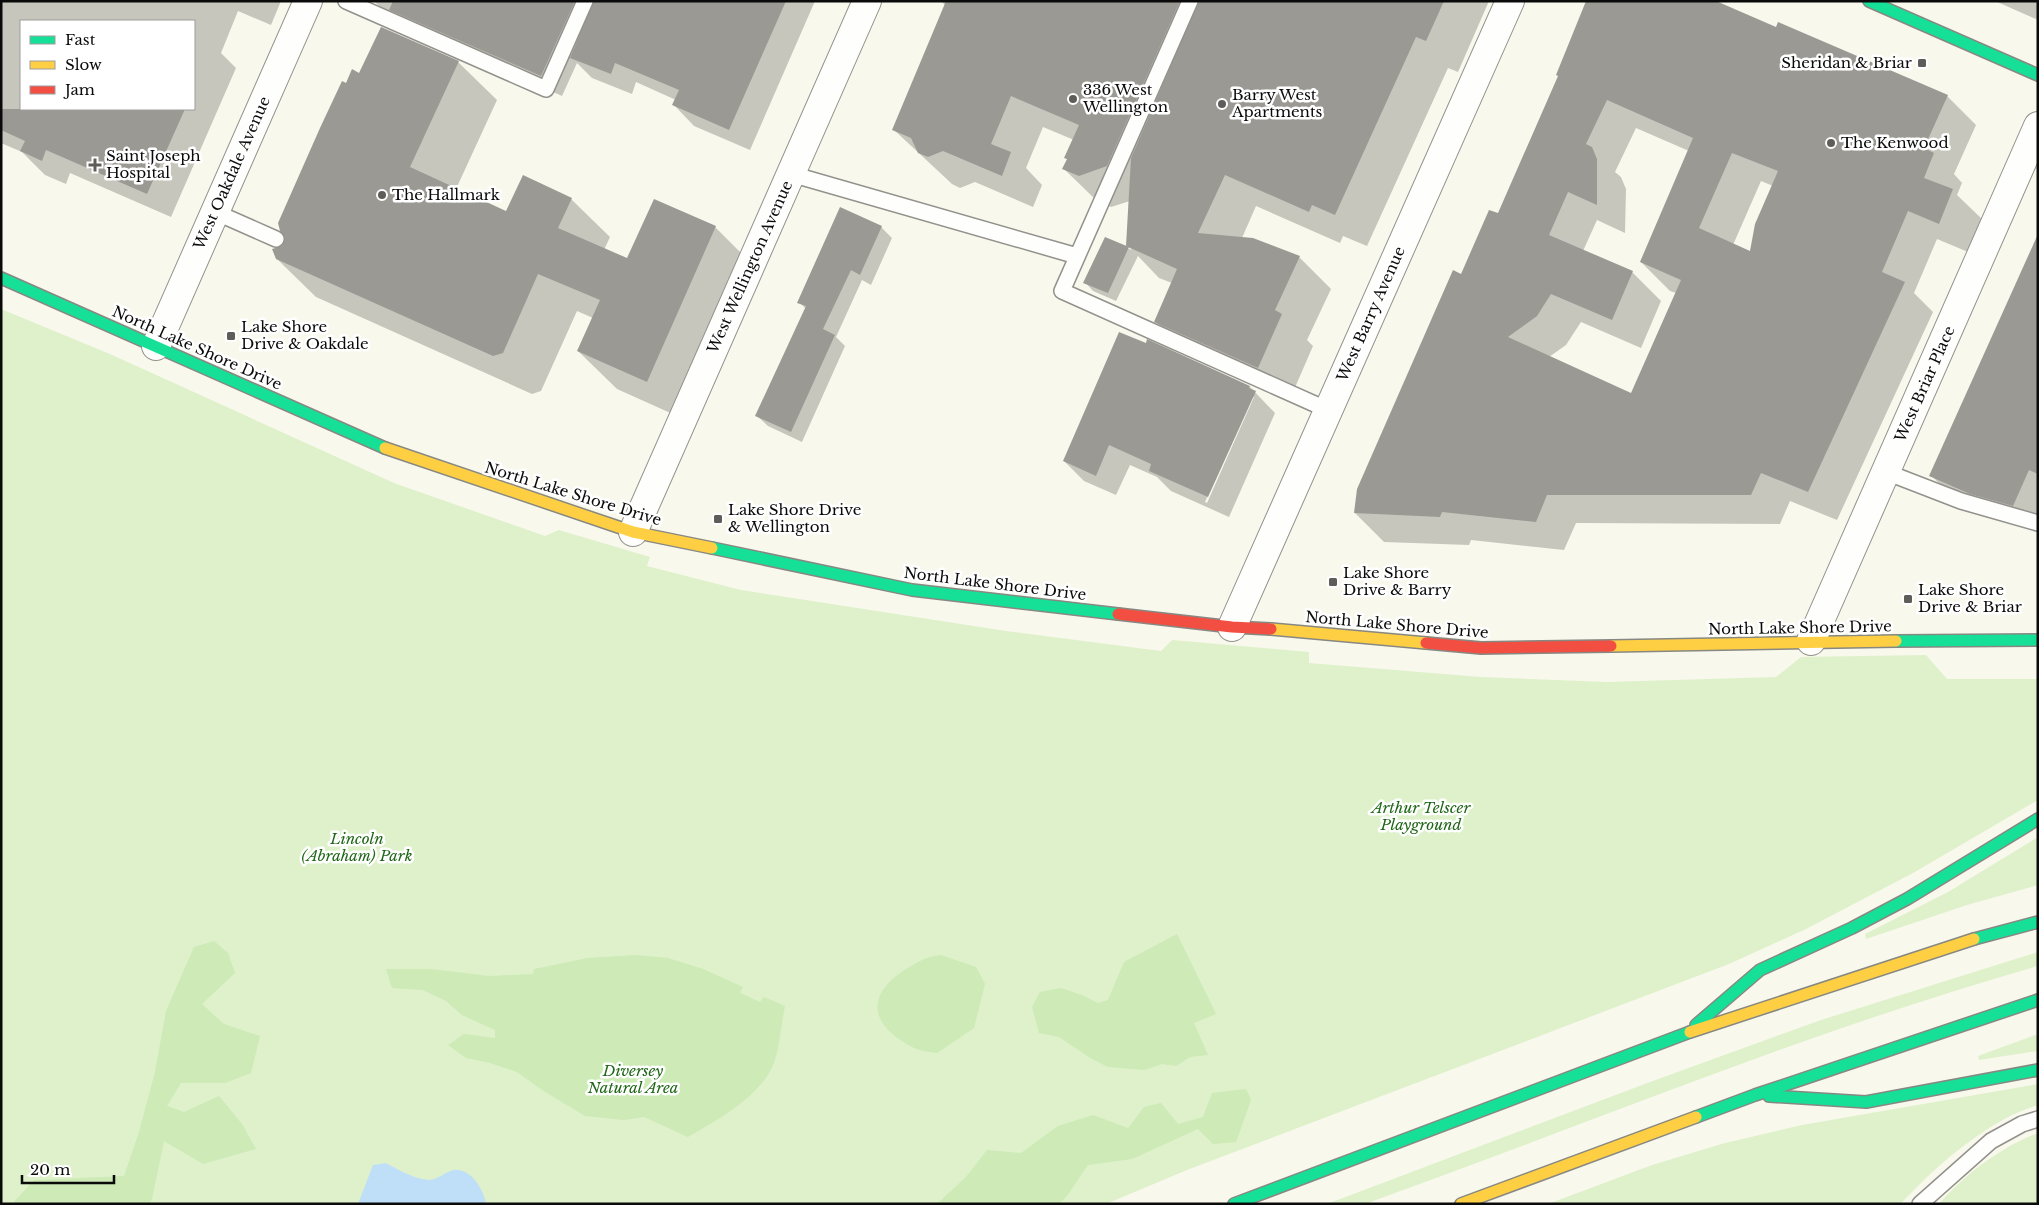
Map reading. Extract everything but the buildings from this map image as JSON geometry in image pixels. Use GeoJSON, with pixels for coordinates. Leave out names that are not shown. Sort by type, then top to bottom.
{"type":"FeatureCollection","features":[{"type":"Feature","properties":{"kind":"main road"},"geometry":{"type":"LineString","coordinates":[[1869,1],[2038,75]]}},
{"type":"Feature","properties":{"kind":"main road","name":"North Lake Shore Drive"},"geometry":{"type":"LineString","coordinates":[[1,278],[389,450],[633,532],[912,590],[1232,627],[1300,631],[1480,648],[1755,644],[1811,641],[2038,640]]}},
{"type":"Feature","properties":{"kind":"main road"},"geometry":{"type":"LineString","coordinates":[[1685,1034],[1760,970],[1852,928],[1907,899],[2038,819]]}},
{"type":"Feature","properties":{"kind":"main road"},"geometry":{"type":"LineString","coordinates":[[1234,1204],[1685,1034],[1954,944],[2038,922]]}},
{"type":"Feature","properties":{"kind":"main road"},"geometry":{"type":"LineString","coordinates":[[1461,1204],[1755,1095],[2038,1000]]}},
{"type":"Feature","properties":{"kind":"main road"},"geometry":{"type":"LineString","coordinates":[[1755,1095],[1866,1102],[2038,1070]]}},
{"type":"Feature","properties":{"kind":"street","name":"West Oakdale Avenue"},"geometry":{"type":"LineString","coordinates":[[156,346],[308,1]]}},
{"type":"Feature","properties":{"kind":"street","name":"West Wellington Avenue"},"geometry":{"type":"LineString","coordinates":[[633,532],[866,1]]}},
{"type":"Feature","properties":{"kind":"street","name":"West Barry Avenue"},"geometry":{"type":"LineString","coordinates":[[1232,627],[1510,1]]}},
{"type":"Feature","properties":{"kind":"street","name":"West Briar Place"},"geometry":{"type":"LineString","coordinates":[[1811,641],[2038,126]]}},
{"type":"Feature","properties":{"kind":"lane"},"geometry":{"type":"LineString","coordinates":[[346,1],[546,89],[585,1]]}},
{"type":"Feature","properties":{"kind":"lane"},"geometry":{"type":"LineString","coordinates":[[1190,1],[1062,290],[1328,410]]}},
{"type":"Feature","properties":{"kind":"lane"},"geometry":{"type":"LineString","coordinates":[[791,174],[1077,256]]}},
{"type":"Feature","properties":{"kind":"lane"},"geometry":{"type":"LineString","coordinates":[[215,212],[276,239]]}},
{"type":"Feature","properties":{"kind":"lane"},"geometry":{"type":"LineString","coordinates":[[1886,472],[1961,501],[2038,523]]}},
{"type":"Feature","properties":{"kind":"lane"},"geometry":{"type":"LineString","coordinates":[[1920,1204],[1991,1141],[2022,1124],[2038,1119]]}},
{"type":"Feature","properties":{"kind":"green space","name":"Lincoln (Abraham) Park"},"geometry":{"type":"Polygon","coordinates":[[[1,309],[110,354],[394,483],[545,536],[559,530],[650,557],[647,566],[741,590],[1006,631],[1161,651],[1172,640],[1309,652],[1309,663],[1481,677],[1607,682],[1776,677],[1801,657],[1926,655],[1947,679],[2038,679],[2038,800],[1913,873],[1806,929],[1729,964],[1187,1170],[1106,1204],[1,1204],[1,309]]]}},
{"type":"Feature","properties":{"kind":"green space"},"geometry":{"type":"Polygon","coordinates":[[[2038,837],[2038,885],[1967,905],[1866,939],[1865,934],[1948,892],[2038,837]]]}},
{"type":"Feature","properties":{"kind":"green space"},"geometry":{"type":"Polygon","coordinates":[[[1177,934],[1216,1014],[1194,1023],[1208,1055],[1190,1057],[1176,1066],[1162,1064],[1144,1070],[1108,1067],[1092,1059],[1059,1037],[1039,1033],[1032,1007],[1040,992],[1061,988],[1098,1003],[1108,1000],[1124,962],[1177,934]]]}},
{"type":"Feature","properties":{"kind":"green space"},"geometry":{"type":"Polygon","coordinates":[[[214,941],[228,953],[235,973],[202,1004],[224,1024],[260,1036],[251,1073],[225,1083],[181,1083],[167,1106],[184,1112],[219,1096],[242,1124],[256,1149],[203,1164],[164,1141],[152,1199],[149,1204],[12,1204],[34,1180],[124,1176],[139,1132],[155,1072],[166,1011],[194,947],[214,941]]]}},
{"type":"Feature","properties":{"kind":"green space"},"geometry":{"type":"Polygon","coordinates":[[[2038,952],[2038,966],[1867,1019],[1699,1079],[1365,1204],[1327,1204],[1650,1082],[1821,1020],[2038,952]]]}},
{"type":"Feature","properties":{"kind":"green space","name":"Diversey Natural Area"},"geometry":{"type":"Polygon","coordinates":[[[636,955],[668,958],[703,969],[743,987],[740,993],[760,1002],[764,997],[785,1006],[776,1056],[768,1075],[737,1106],[688,1137],[644,1117],[624,1120],[585,1116],[542,1090],[517,1072],[490,1063],[466,1058],[448,1045],[464,1034],[495,1038],[495,1030],[462,1015],[446,1001],[423,990],[392,988],[386,969],[431,969],[489,976],[533,974],[534,969],[588,958],[636,955]]]}},
{"type":"Feature","properties":{"kind":"green space"},"geometry":{"type":"Polygon","coordinates":[[[941,955],[976,967],[985,984],[974,1028],[937,1053],[914,1048],[900,1040],[882,1022],[878,1013],[878,1002],[882,992],[890,982],[903,971],[925,959],[941,955]]]}},
{"type":"Feature","properties":{"kind":"green space"},"geometry":{"type":"Polygon","coordinates":[[[2038,1034],[2038,1051],[1979,1060],[1978,1056],[2038,1034]]]}},
{"type":"Feature","properties":{"kind":"green space"},"geometry":{"type":"Polygon","coordinates":[[[2038,1084],[2038,1105],[2023,1110],[1992,1126],[1964,1146],[1937,1168],[1900,1204],[1548,1204],[1652,1165],[1725,1143],[1802,1125],[2038,1084]]]}},
{"type":"Feature","properties":{"kind":"green space"},"geometry":{"type":"Polygon","coordinates":[[[1246,1089],[1251,1100],[1236,1142],[1213,1144],[1198,1129],[1132,1159],[1088,1165],[1067,1196],[1059,1204],[937,1204],[966,1177],[987,1150],[1021,1153],[1058,1126],[1093,1115],[1128,1128],[1144,1107],[1161,1103],[1178,1124],[1203,1117],[1212,1093],[1246,1089]]]}},
{"type":"Feature","properties":{"kind":"green space"},"geometry":{"type":"Polygon","coordinates":[[[2038,1133],[2038,1204],[1939,1204],[1960,1182],[1984,1162],[2038,1133]]]}},
{"type":"Feature","properties":{"kind":"water"},"geometry":{"type":"Polygon","coordinates":[[[386,1163],[412,1176],[429,1180],[436,1179],[454,1170],[466,1172],[476,1181],[483,1192],[486,1204],[358,1204],[373,1165],[386,1163]]]}},
{"type":"Feature","properties":{"kind":"traffic: fast"},"geometry":{"type":"LineString","coordinates":[[1869,1],[2038,75]]}},
{"type":"Feature","properties":{"kind":"traffic: fast"},"geometry":{"type":"LineString","coordinates":[[1,278],[385,448]]}},
{"type":"Feature","properties":{"kind":"traffic: fast"},"geometry":{"type":"LineString","coordinates":[[712,548],[912,590],[1118,614]]}},
{"type":"Feature","properties":{"kind":"traffic: fast"},"geometry":{"type":"LineString","coordinates":[[1896,641],[2038,640]]}},
{"type":"Feature","properties":{"kind":"traffic: fast"},"geometry":{"type":"LineString","coordinates":[[1696,1025],[1760,970],[1852,928],[1907,899],[2038,819]]}},
{"type":"Feature","properties":{"kind":"traffic: fast"},"geometry":{"type":"LineString","coordinates":[[1974,939],[2038,922]]}},
{"type":"Feature","properties":{"kind":"traffic: fast"},"geometry":{"type":"LineString","coordinates":[[1696,1117],[1755,1095],[2038,1000]]}},
{"type":"Feature","properties":{"kind":"traffic: fast"},"geometry":{"type":"LineString","coordinates":[[1234,1204],[1690,1032]]}},
{"type":"Feature","properties":{"kind":"traffic: fast"},"geometry":{"type":"LineString","coordinates":[[1769,1096],[1866,1102],[2038,1070]]}},
{"type":"Feature","properties":{"kind":"traffic: slow"},"geometry":{"type":"LineString","coordinates":[[385,448],[633,532],[712,548]]}},
{"type":"Feature","properties":{"kind":"traffic: slow"},"geometry":{"type":"LineString","coordinates":[[1271,629],[1426,643]]}},
{"type":"Feature","properties":{"kind":"traffic: slow"},"geometry":{"type":"LineString","coordinates":[[1611,646],[1896,641]]}},
{"type":"Feature","properties":{"kind":"traffic: slow"},"geometry":{"type":"LineString","coordinates":[[1690,1032],[1974,939]]}},
{"type":"Feature","properties":{"kind":"traffic: slow"},"geometry":{"type":"LineString","coordinates":[[1461,1204],[1696,1117]]}},
{"type":"Feature","properties":{"kind":"traffic: jam"},"geometry":{"type":"LineString","coordinates":[[1118,614],[1232,627],[1271,629]]}},
{"type":"Feature","properties":{"kind":"traffic: jam"},"geometry":{"type":"LineString","coordinates":[[1426,643],[1481,648],[1611,646]]}},
{"type":"Feature","properties":{"kind":"place","name":"Sheridan & Briar"},"geometry":{"type":"Point","coordinates":[1922,63]}},
{"type":"Feature","properties":{"kind":"place","name":"336 West Wellington"},"geometry":{"type":"Point","coordinates":[1073,99]}},
{"type":"Feature","properties":{"kind":"place","name":"Barry West Apartments"},"geometry":{"type":"Point","coordinates":[1222,104]}},
{"type":"Feature","properties":{"kind":"place","name":"The Kenwood"},"geometry":{"type":"Point","coordinates":[1831,143]}},
{"type":"Feature","properties":{"kind":"place","name":"Saint Joseph Hospital"},"geometry":{"type":"Point","coordinates":[95,165]}},
{"type":"Feature","properties":{"kind":"place","name":"The Hallmark"},"geometry":{"type":"Point","coordinates":[382,195]}},
{"type":"Feature","properties":{"kind":"place","name":"Lake Shore Drive & Oakdale"},"geometry":{"type":"Point","coordinates":[231,336]}},
{"type":"Feature","properties":{"kind":"place","name":"Lake Shore Drive & Wellington"},"geometry":{"type":"Point","coordinates":[718,519]}},
{"type":"Feature","properties":{"kind":"place","name":"Lake Shore Drive & Barry"},"geometry":{"type":"Point","coordinates":[1333,582]}},
{"type":"Feature","properties":{"kind":"place","name":"Lake Shore Drive & Briar"},"geometry":{"type":"Point","coordinates":[1908,599]}},
{"type":"Feature","properties":{"kind":"park label","name":"Arthur Telscer Playground"},"geometry":{"type":"Point","coordinates":[1421,816]}}]}
